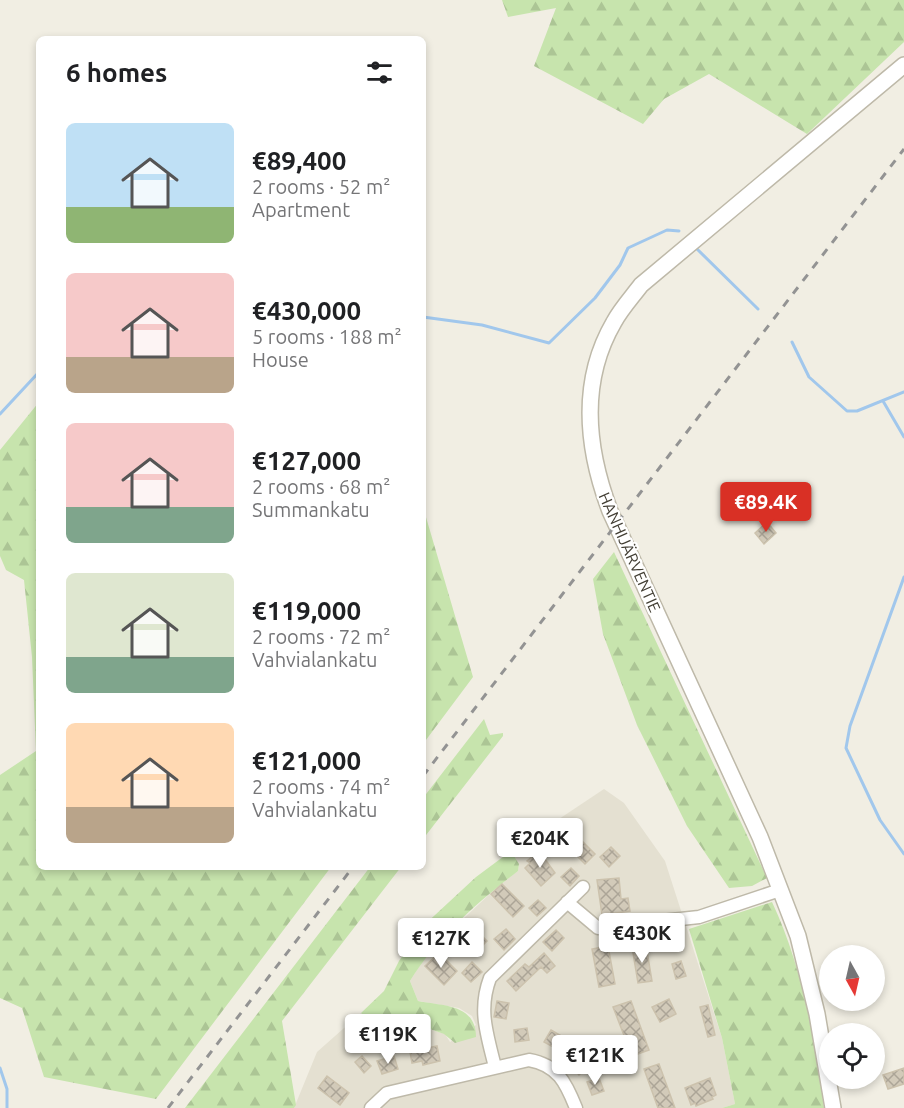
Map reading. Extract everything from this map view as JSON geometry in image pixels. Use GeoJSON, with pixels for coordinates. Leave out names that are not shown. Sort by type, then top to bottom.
{"type":"FeatureCollection","features":[{"type":"Feature","properties":{"kind":"street","name":"HANHIJÄRVENTIE"},"geometry":{"type":"LineString","coordinates":[[833,1108],[817,1014],[798,936],[760,837],[610,512],[597,476],[589,429],[592,386],[600,354],[614,323],[641,285],[904,65]]}},
{"type":"Feature","properties":{"kind":"street"},"geometry":{"type":"LineString","coordinates":[[495,1067],[483,1016],[483,996],[490,978],[583,887]]}},
{"type":"Feature","properties":{"kind":"street"},"geometry":{"type":"LineString","coordinates":[[567,903],[598,928],[699,917],[780,890]]}},
{"type":"Feature","properties":{"kind":"street"},"geometry":{"type":"LineString","coordinates":[[371,1108],[387,1093],[529,1060],[541,1062],[561,1076],[576,1108]]}},
{"type":"Feature","properties":{"kind":"shaded area"},"geometry":{"type":"Polygon","coordinates":[[[604,789],[624,803],[665,861],[722,1038],[735,1104],[722,1108],[294,1108],[317,1052],[361,1013],[379,1028],[430,1029],[445,1034],[450,1042],[476,1025],[472,1016],[459,1008],[418,1001],[410,981],[428,952],[495,889],[518,871],[519,864],[511,851],[604,789]]]}},
{"type":"Feature","properties":{"kind":"green space"},"geometry":{"type":"Polygon","coordinates":[[[502,0],[904,0],[904,42],[807,134],[709,74],[664,99],[643,124],[534,66],[556,8],[508,17],[502,0]]]}},
{"type":"Feature","properties":{"kind":"green space"},"geometry":{"type":"Polygon","coordinates":[[[36,406],[36,751],[32,657],[24,580],[6,570],[0,556],[0,450],[36,406]]]}},
{"type":"Feature","properties":{"kind":"green space"},"geometry":{"type":"Polygon","coordinates":[[[426,517],[473,677],[426,740],[426,517]]]}},
{"type":"Feature","properties":{"kind":"green space"},"geometry":{"type":"Polygon","coordinates":[[[614,552],[767,878],[752,886],[729,888],[687,826],[637,725],[603,634],[593,579],[614,552]]]}},
{"type":"Feature","properties":{"kind":"green space"},"geometry":{"type":"Polygon","coordinates":[[[484,719],[490,735],[503,733],[503,736],[426,835],[426,794],[484,719]]]}},
{"type":"Feature","properties":{"kind":"green space"},"geometry":{"type":"Polygon","coordinates":[[[36,751],[36,870],[329,870],[156,1099],[44,1077],[22,1008],[0,998],[0,775],[36,751]]]}},
{"type":"Feature","properties":{"kind":"green space"},"geometry":{"type":"Polygon","coordinates":[[[511,851],[519,864],[518,871],[445,935],[410,981],[418,1001],[456,1008],[464,1012],[475,1026],[476,1037],[455,1043],[444,1034],[430,1029],[379,1028],[361,1013],[384,991],[399,961],[421,928],[476,877],[511,851]]]}},
{"type":"Feature","properties":{"kind":"green space"},"geometry":{"type":"Polygon","coordinates":[[[368,870],[399,870],[282,1021],[296,1105],[294,1108],[185,1108],[368,870]]]}},
{"type":"Feature","properties":{"kind":"green space"},"geometry":{"type":"Polygon","coordinates":[[[772,902],[792,951],[806,1003],[824,1108],[722,1108],[735,1104],[722,1038],[689,929],[772,902]]]}},
{"type":"Feature","properties":{"kind":"building"},"geometry":{"type":"Polygon","coordinates":[[[767,522],[776,533],[764,544],[755,533],[767,522]]]}},
{"type":"Feature","properties":{"kind":"building"},"geometry":{"type":"Polygon","coordinates":[[[576,835],[595,854],[585,864],[566,845],[576,835]]]}},
{"type":"Feature","properties":{"kind":"building"},"geometry":{"type":"Polygon","coordinates":[[[611,847],[620,856],[609,867],[600,857],[611,847]]]}},
{"type":"Feature","properties":{"kind":"building"},"geometry":{"type":"Polygon","coordinates":[[[539,851],[555,873],[541,886],[525,868],[530,863],[527,861],[539,851]]]}},
{"type":"Feature","properties":{"kind":"building"},"geometry":{"type":"Polygon","coordinates":[[[571,868],[579,876],[570,886],[561,877],[571,868]]]}},
{"type":"Feature","properties":{"kind":"building"},"geometry":{"type":"Polygon","coordinates":[[[619,878],[621,899],[628,898],[630,911],[602,915],[597,880],[619,878]]]}},
{"type":"Feature","properties":{"kind":"building"},"geometry":{"type":"Polygon","coordinates":[[[502,884],[524,906],[513,917],[491,894],[502,884]]]}},
{"type":"Feature","properties":{"kind":"building"},"geometry":{"type":"Polygon","coordinates":[[[538,900],[546,908],[537,916],[529,908],[538,900]]]}},
{"type":"Feature","properties":{"kind":"building"},"geometry":{"type":"Polygon","coordinates":[[[475,929],[487,941],[477,951],[465,939],[475,929]]]}},
{"type":"Feature","properties":{"kind":"building"},"geometry":{"type":"Polygon","coordinates":[[[506,929],[515,939],[504,950],[494,939],[506,929]]]}},
{"type":"Feature","properties":{"kind":"building"},"geometry":{"type":"Polygon","coordinates":[[[556,930],[564,938],[552,951],[543,942],[556,930]]]}},
{"type":"Feature","properties":{"kind":"building"},"geometry":{"type":"Polygon","coordinates":[[[646,945],[652,981],[638,983],[632,947],[646,945]]]}},
{"type":"Feature","properties":{"kind":"building"},"geometry":{"type":"Polygon","coordinates":[[[608,946],[615,984],[599,987],[592,949],[608,946]]]}},
{"type":"Feature","properties":{"kind":"building"},"geometry":{"type":"Polygon","coordinates":[[[439,953],[457,971],[444,985],[425,966],[439,953]]]}},
{"type":"Feature","properties":{"kind":"building"},"geometry":{"type":"Polygon","coordinates":[[[544,953],[555,966],[547,973],[541,967],[516,991],[507,981],[525,964],[529,967],[544,953]]]}},
{"type":"Feature","properties":{"kind":"building"},"geometry":{"type":"Polygon","coordinates":[[[681,961],[686,976],[676,979],[672,964],[681,961]]]}},
{"type":"Feature","properties":{"kind":"building"},"geometry":{"type":"Polygon","coordinates":[[[472,962],[482,972],[471,982],[462,973],[472,962]]]}},
{"type":"Feature","properties":{"kind":"building"},"geometry":{"type":"Polygon","coordinates":[[[669,999],[676,1014],[660,1022],[652,1007],[669,999]]]}},
{"type":"Feature","properties":{"kind":"building"},"geometry":{"type":"Polygon","coordinates":[[[497,1001],[509,1003],[506,1019],[494,1017],[497,1001]]]}},
{"type":"Feature","properties":{"kind":"building"},"geometry":{"type":"Polygon","coordinates":[[[631,1001],[649,1050],[632,1056],[613,1007],[631,1001]]]}},
{"type":"Feature","properties":{"kind":"building"},"geometry":{"type":"Polygon","coordinates":[[[708,1005],[715,1035],[708,1037],[700,1007],[708,1005]]]}},
{"type":"Feature","properties":{"kind":"building"},"geometry":{"type":"Polygon","coordinates":[[[527,1028],[529,1040],[515,1042],[514,1030],[527,1028]]]}},
{"type":"Feature","properties":{"kind":"building"},"geometry":{"type":"Polygon","coordinates":[[[551,1030],[575,1044],[583,1053],[579,1056],[589,1065],[579,1075],[574,1069],[577,1066],[568,1055],[544,1042],[551,1030]]]}},
{"type":"Feature","properties":{"kind":"building"},"geometry":{"type":"Polygon","coordinates":[[[437,1046],[440,1061],[423,1065],[422,1061],[412,1063],[410,1052],[437,1046]]]}},
{"type":"Feature","properties":{"kind":"building"},"geometry":{"type":"Polygon","coordinates":[[[362,1056],[371,1066],[364,1073],[355,1062],[362,1056]]]}},
{"type":"Feature","properties":{"kind":"building"},"geometry":{"type":"Polygon","coordinates":[[[394,1056],[398,1069],[382,1074],[377,1061],[394,1056]]]}},
{"type":"Feature","properties":{"kind":"building"},"geometry":{"type":"Polygon","coordinates":[[[659,1064],[675,1108],[658,1108],[644,1069],[659,1064]]]}},
{"type":"Feature","properties":{"kind":"building"},"geometry":{"type":"Polygon","coordinates":[[[904,1068],[904,1084],[888,1089],[885,1074],[904,1068]]]}},
{"type":"Feature","properties":{"kind":"building"},"geometry":{"type":"Polygon","coordinates":[[[327,1076],[349,1093],[340,1105],[318,1088],[327,1076]]]}},
{"type":"Feature","properties":{"kind":"building"},"geometry":{"type":"Polygon","coordinates":[[[599,1078],[604,1091],[592,1095],[587,1082],[599,1078]]]}},
{"type":"Feature","properties":{"kind":"building"},"geometry":{"type":"Polygon","coordinates":[[[710,1078],[716,1095],[712,1097],[713,1099],[696,1106],[695,1103],[691,1105],[685,1088],[710,1078]]]}},
{"type":"Feature","properties":{"kind":"waterway"},"geometry":{"type":"LineString","coordinates":[[426,317],[482,325],[549,343],[595,298],[620,265],[628,248],[667,230],[679,231]]}},
{"type":"Feature","properties":{"kind":"waterway"},"geometry":{"type":"LineString","coordinates":[[697,249],[758,309]]}},
{"type":"Feature","properties":{"kind":"waterway"},"geometry":{"type":"LineString","coordinates":[[792,342],[809,377],[847,411],[857,411],[904,392]]}},
{"type":"Feature","properties":{"kind":"waterway"},"geometry":{"type":"LineString","coordinates":[[0,414],[36,375]]}},
{"type":"Feature","properties":{"kind":"waterway"},"geometry":{"type":"LineString","coordinates":[[883,401],[904,437]]}},
{"type":"Feature","properties":{"kind":"waterway"},"geometry":{"type":"LineString","coordinates":[[904,577],[850,726],[846,748],[880,820],[904,854]]}},
{"type":"Feature","properties":{"kind":"waterway"},"geometry":{"type":"LineString","coordinates":[[0,1068],[7,1089],[7,1108]]}},
{"type":"Feature","properties":{"kind":"railway"},"geometry":{"type":"LineString","coordinates":[[426,772],[904,149]]}},
{"type":"Feature","properties":{"kind":"railway"},"geometry":{"type":"LineString","coordinates":[[168,1108],[351,870]]}}]}
